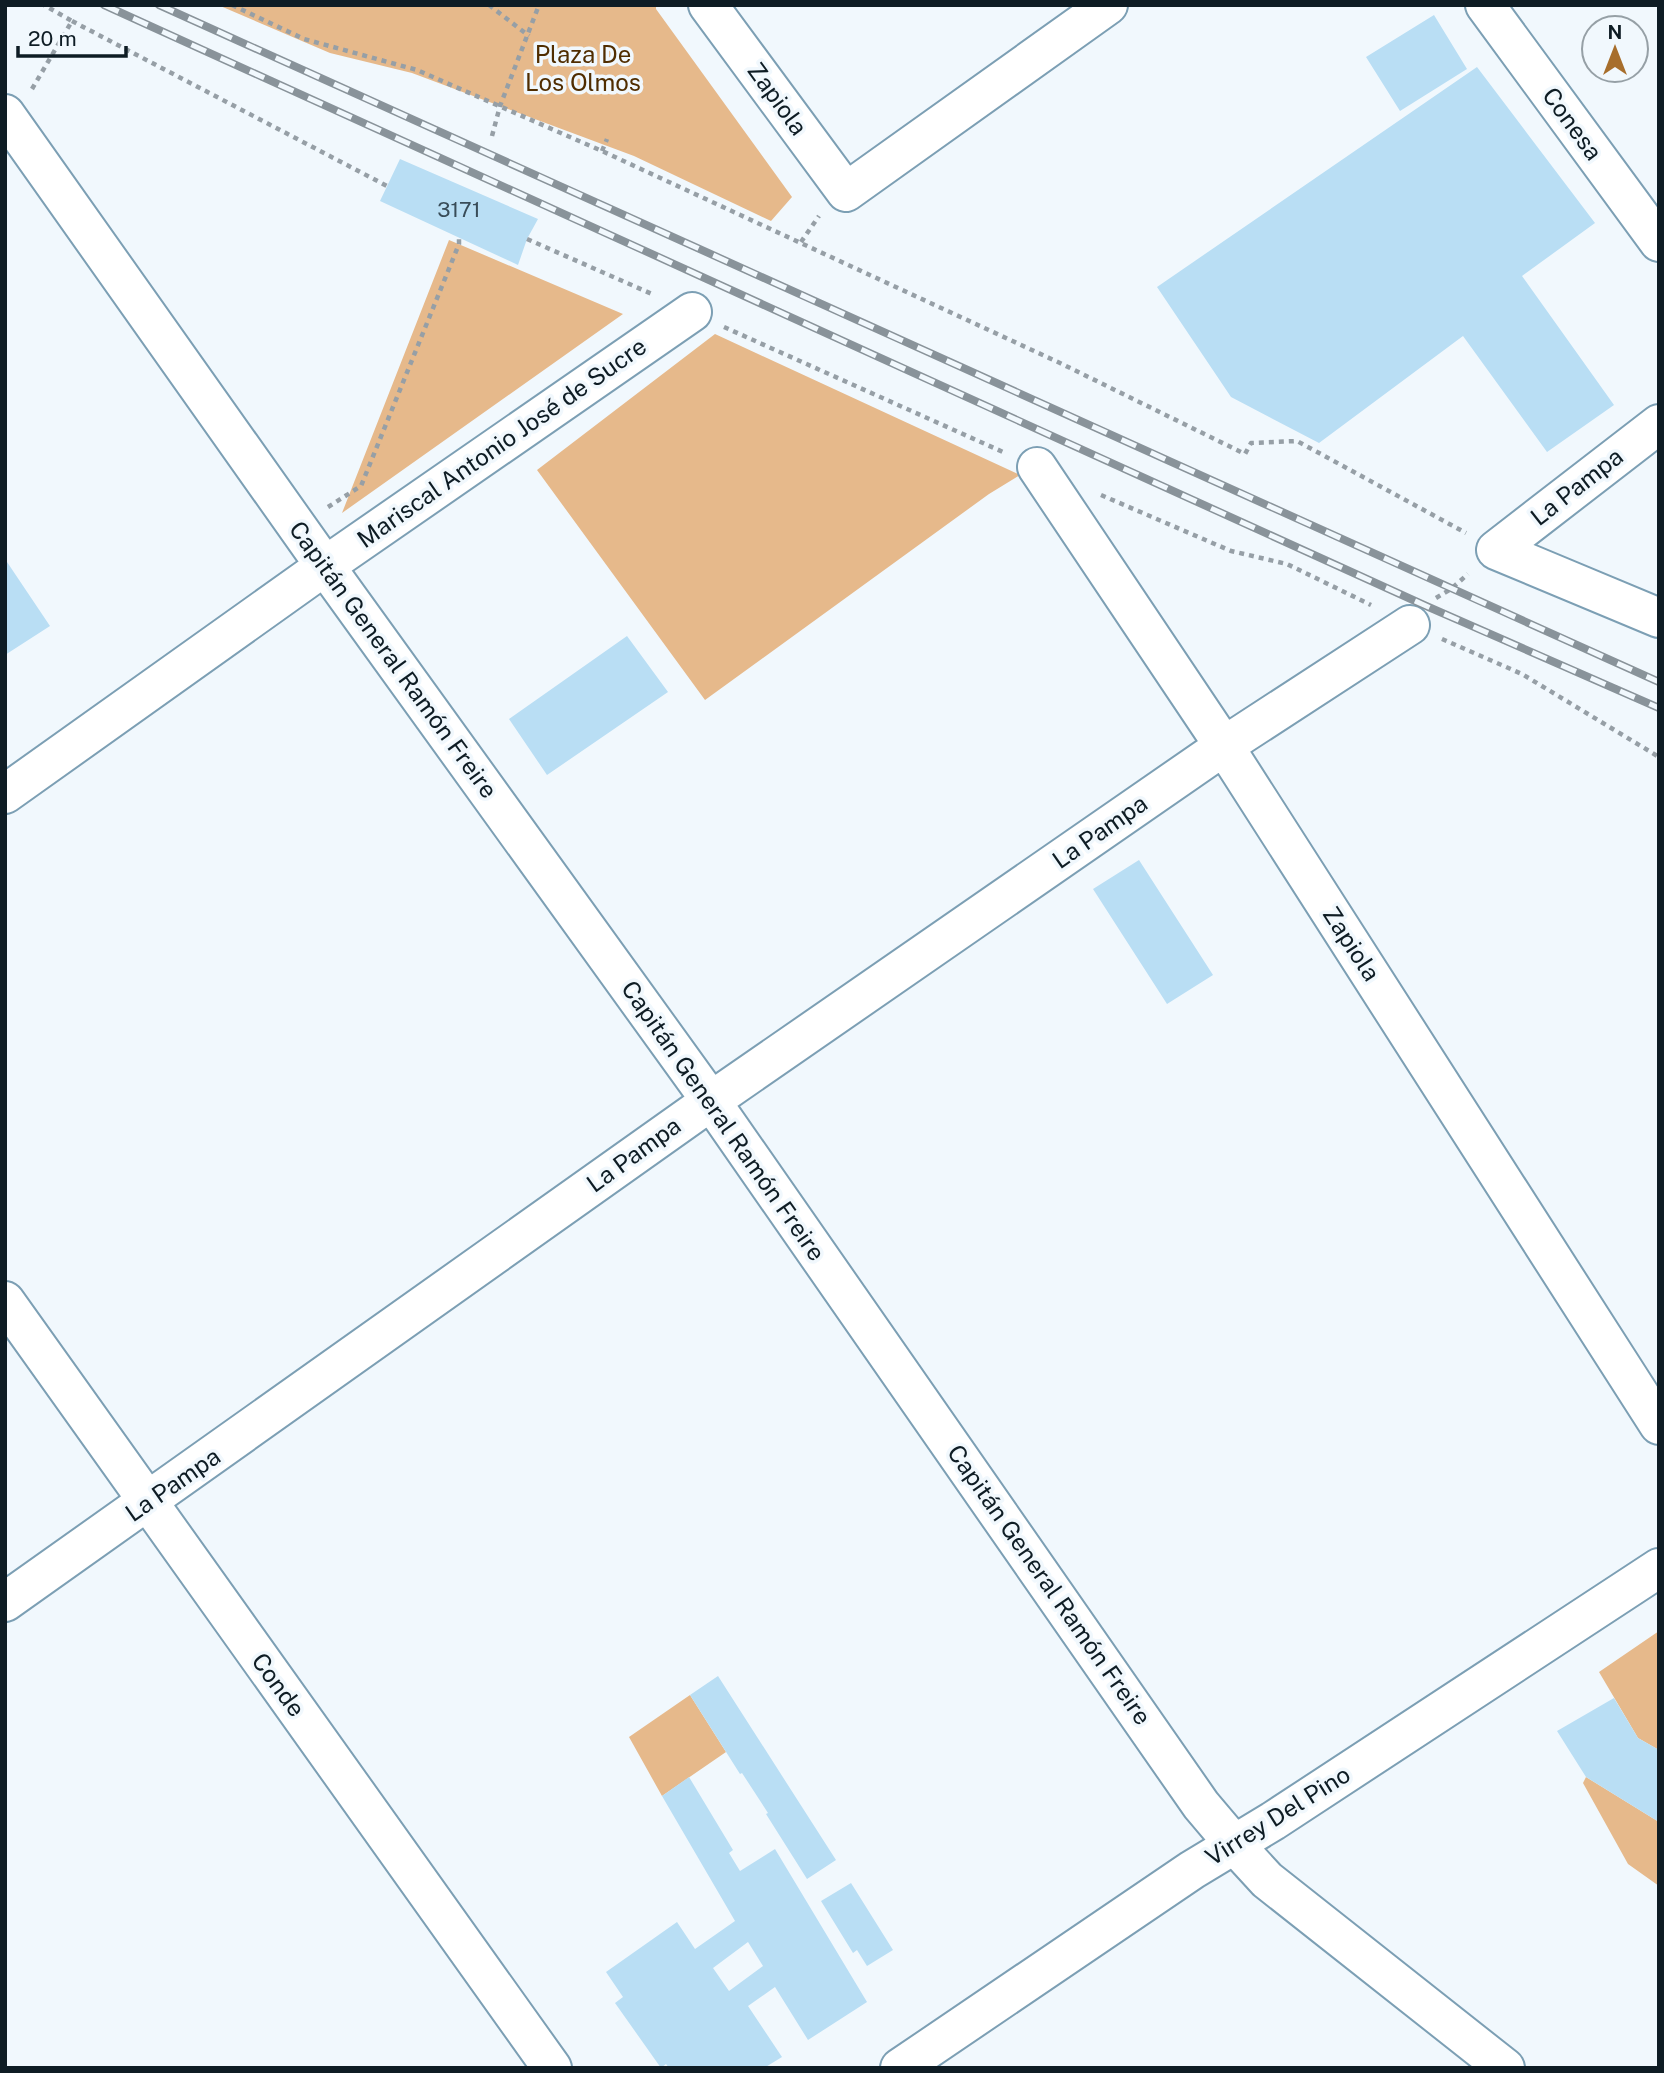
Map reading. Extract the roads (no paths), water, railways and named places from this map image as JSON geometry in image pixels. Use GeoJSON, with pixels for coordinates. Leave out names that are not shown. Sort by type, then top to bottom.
{"type":"FeatureCollection","features":[{"type":"Feature","properties":{"kind":"street","name":"Zapiola"},"geometry":{"type":"LineString","coordinates":[[708,5],[846,192],[1108,5]]}},
{"type":"Feature","properties":{"kind":"street","name":"Conesa"},"geometry":{"type":"LineString","coordinates":[[1485,5],[1659,242]]}},
{"type":"Feature","properties":{"kind":"street","name":"Capitán General Ramón Freire"},"geometry":{"type":"LineString","coordinates":[[9,118],[325,566],[711,1101],[1194,1793],[1234,1844],[1267,1880],[1505,2068]]}},
{"type":"Feature","properties":{"kind":"street","name":"Mariscal Antonio José de Sucre"},"geometry":{"type":"LineString","coordinates":[[5,794],[325,566],[692,312]]}},
{"type":"Feature","properties":{"kind":"street","name":"La Pampa"},"geometry":{"type":"LineString","coordinates":[[1659,424],[1496,550],[1659,618]]}},
{"type":"Feature","properties":{"kind":"street","name":"Zapiola"},"geometry":{"type":"LineString","coordinates":[[1037,467],[1224,746],[1659,1425]]}},
{"type":"Feature","properties":{"kind":"street","name":"La Pampa"},"geometry":{"type":"LineString","coordinates":[[5,1602],[711,1101],[1224,746],[1410,625]]}},
{"type":"Feature","properties":{"kind":"street","name":"Conde"},"geometry":{"type":"LineString","coordinates":[[5,1301],[552,2068]]}},
{"type":"Feature","properties":{"kind":"street","name":"Virrey Del Pino"},"geometry":{"type":"LineString","coordinates":[[900,2068],[1192,1870],[1659,1568]]}},
{"type":"Feature","properties":{"kind":"railway"},"geometry":{"type":"LineString","coordinates":[[104,5],[1424,605],[1659,708]]}},
{"type":"Feature","properties":{"kind":"railway"},"geometry":{"type":"LineString","coordinates":[[159,5],[1659,682]]}},
{"type":"Feature","properties":{"kind":"park label","name":"Plaza De Los Olmos"},"geometry":{"type":"Point","coordinates":[583,69]}}]}
